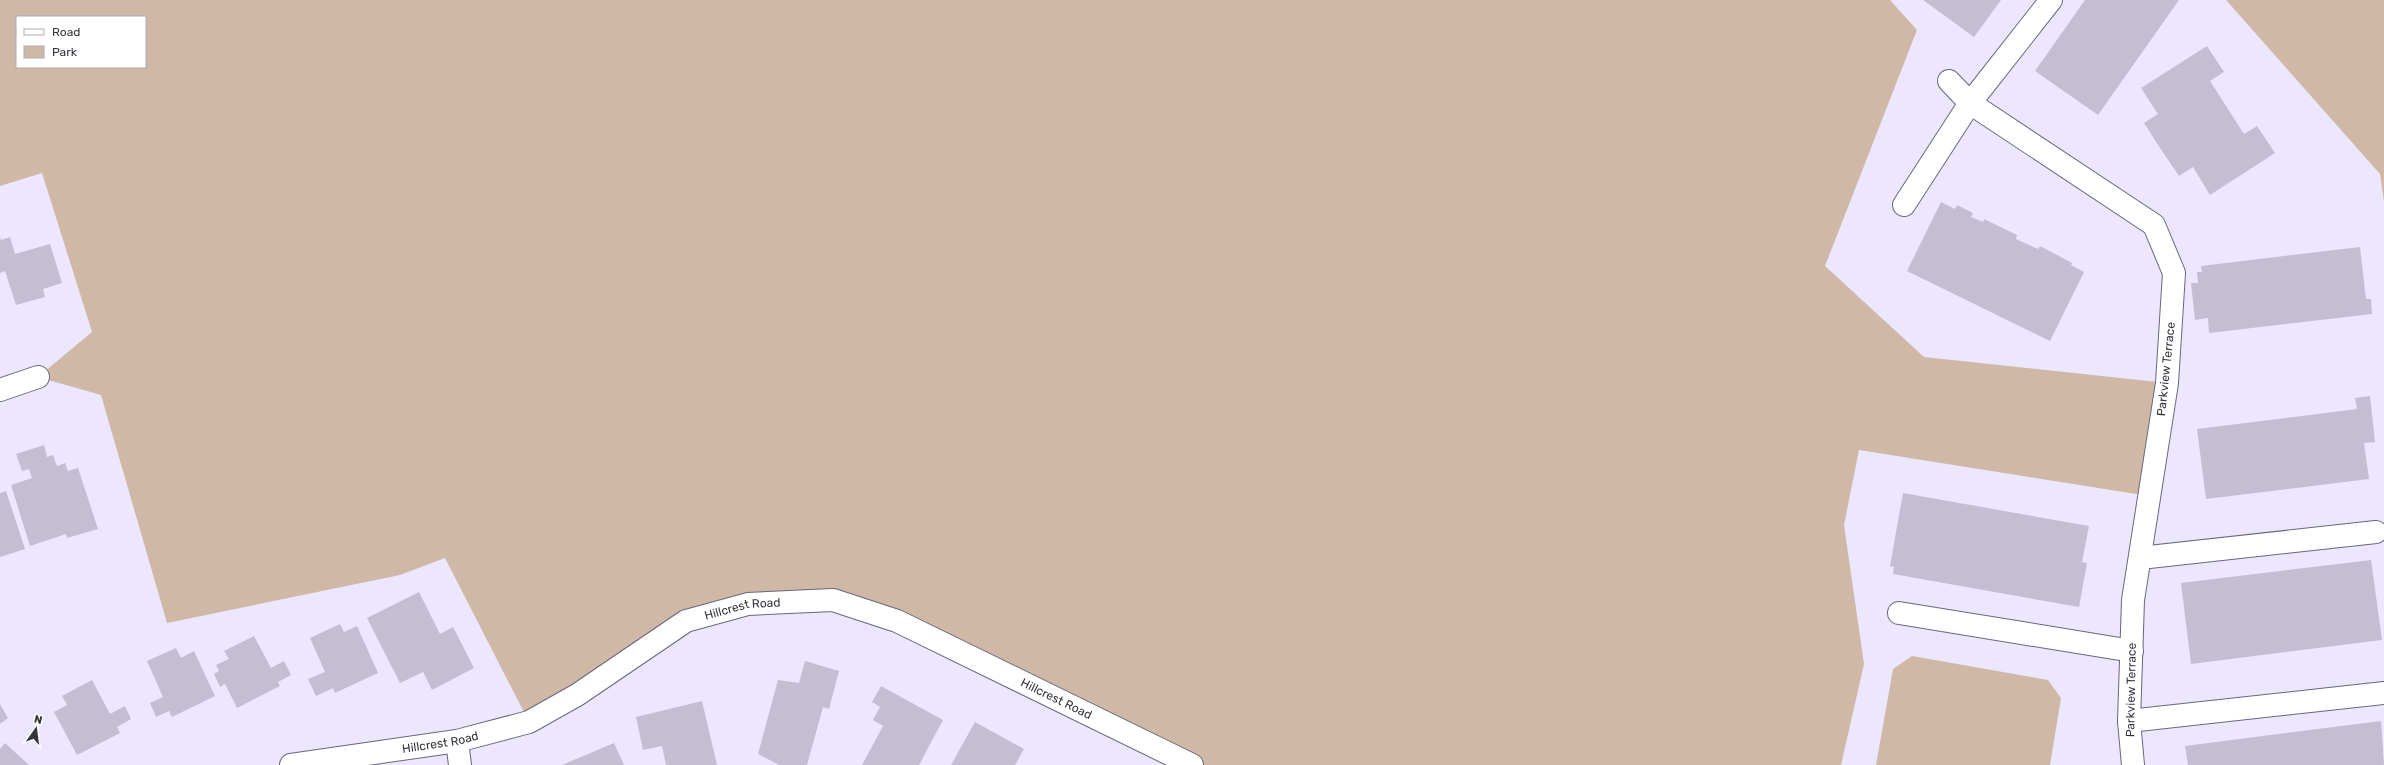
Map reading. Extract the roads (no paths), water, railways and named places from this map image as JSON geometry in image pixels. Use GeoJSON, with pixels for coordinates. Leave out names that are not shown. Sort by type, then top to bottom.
{"type":"FeatureCollection","features":[{"type":"Feature","properties":{"kind":"street"},"geometry":{"type":"LineString","coordinates":[[1904,205],[1970,103],[2051,0]]}},
{"type":"Feature","properties":{"kind":"street","name":"Parkview Terrace"},"geometry":{"type":"LineString","coordinates":[[1949,81],[1970,103],[2154,225],[2174,273],[2168,383],[2133,600],[2129,721],[2133,765]]}},
{"type":"Feature","properties":{"kind":"street"},"geometry":{"type":"LineString","coordinates":[[0,390],[38,377]]}},
{"type":"Feature","properties":{"kind":"street"},"geometry":{"type":"LineString","coordinates":[[2140,558],[2376,532]]}},
{"type":"Feature","properties":{"kind":"street","name":"Hillcrest Road"},"geometry":{"type":"LineString","coordinates":[[291,765],[457,741],[529,722],[577,695],[686,621],[748,604],[833,600],[897,621],[1192,765]]}},
{"type":"Feature","properties":{"kind":"street"},"geometry":{"type":"LineString","coordinates":[[1899,613],[2132,651]]}},
{"type":"Feature","properties":{"kind":"street"},"geometry":{"type":"LineString","coordinates":[[2129,721],[2384,693]]}},
{"type":"Feature","properties":{"kind":"street"},"geometry":{"type":"LineString","coordinates":[[457,741],[460,765]]}}]}
